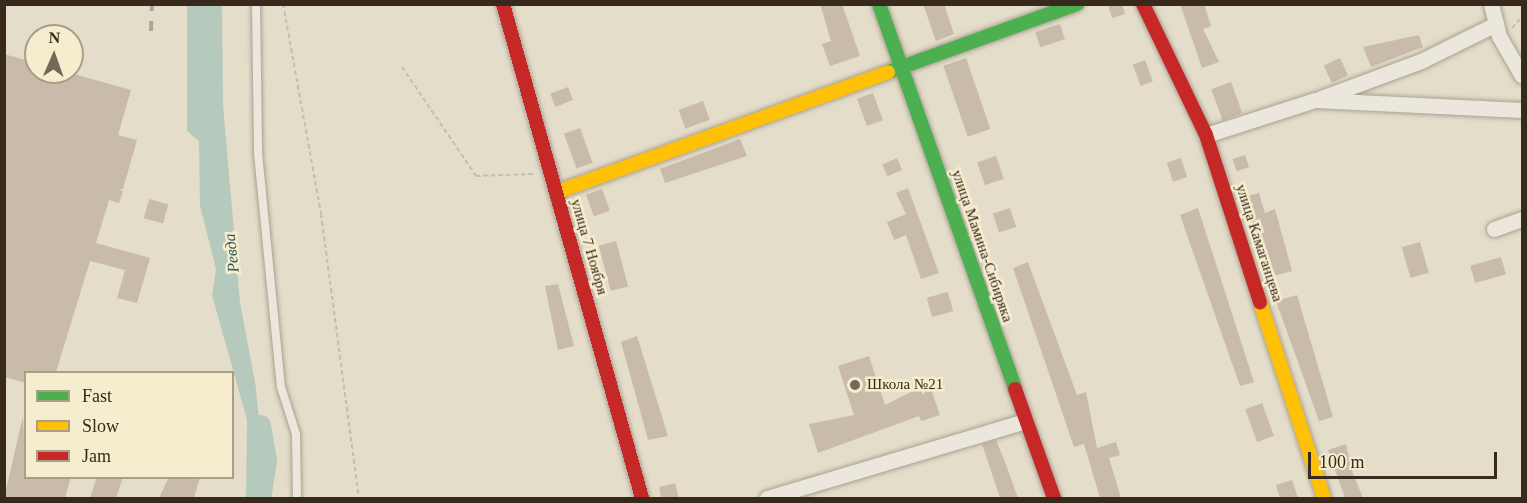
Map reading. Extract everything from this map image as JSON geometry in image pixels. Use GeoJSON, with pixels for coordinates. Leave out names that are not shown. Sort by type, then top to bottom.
{"type":"FeatureCollection","features":[{"type":"Feature","properties":{"kind":"street","name":"улица 7 Ноября"},"geometry":{"type":"LineString","coordinates":[[503,4],[642,498]]}},
{"type":"Feature","properties":{"kind":"street","name":"улица Мамина-Сибиряка"},"geometry":{"type":"LineString","coordinates":[[879,4],[1054,498]]}},
{"type":"Feature","properties":{"kind":"street"},"geometry":{"type":"LineString","coordinates":[[557,192],[1077,4]]}},
{"type":"Feature","properties":{"kind":"street","name":"улица Камаганцева"},"geometry":{"type":"LineString","coordinates":[[1143,4],[1206,135],[1324,498]]}},
{"type":"Feature","properties":{"kind":"street"},"geometry":{"type":"LineString","coordinates":[[1491,4],[1496,24],[1522,76]]}},
{"type":"Feature","properties":{"kind":"street"},"geometry":{"type":"LineString","coordinates":[[1206,135],[1315,100],[1421,61],[1496,24]]}},
{"type":"Feature","properties":{"kind":"street"},"geometry":{"type":"LineString","coordinates":[[1315,100],[1522,110]]}},
{"type":"Feature","properties":{"kind":"street"},"geometry":{"type":"LineString","coordinates":[[1494,229],[1522,219]]}},
{"type":"Feature","properties":{"kind":"street"},"geometry":{"type":"LineString","coordinates":[[767,498],[1026,421]]}},
{"type":"Feature","properties":{"kind":"lane"},"geometry":{"type":"LineString","coordinates":[[256,4],[258,153],[281,387],[296,434],[297,498]]}},
{"type":"Feature","properties":{"kind":"path"},"geometry":{"type":"LineString","coordinates":[[283,4],[321,214],[359,498]]}},
{"type":"Feature","properties":{"kind":"path"},"geometry":{"type":"LineString","coordinates":[[402,67],[476,176],[552,176]]}},
{"type":"Feature","properties":{"kind":"water"},"geometry":{"type":"Polygon","coordinates":[[[187,5],[222,5],[223,104],[240,302],[256,388],[266,498],[246,498],[247,420],[212,295],[216,269],[200,206],[199,141],[187,131],[187,5]]]}},
{"type":"Feature","properties":{"kind":"building"},"geometry":{"type":"Polygon","coordinates":[[[820,4],[842,4],[860,56],[830,66],[822,44],[831,41],[820,4]]]}},
{"type":"Feature","properties":{"kind":"building"},"geometry":{"type":"Polygon","coordinates":[[[923,4],[944,4],[954,34],[936,41],[923,4]]]}},
{"type":"Feature","properties":{"kind":"building"},"geometry":{"type":"Polygon","coordinates":[[[1108,4],[1122,4],[1125,14],[1112,18],[1108,4]]]}},
{"type":"Feature","properties":{"kind":"building"},"geometry":{"type":"Polygon","coordinates":[[[1180,4],[1204,4],[1211,26],[1203,29],[1219,62],[1202,68],[1180,4]]]}},
{"type":"Feature","properties":{"kind":"building"},"geometry":{"type":"Polygon","coordinates":[[[1060,24],[1065,39],[1040,47],[1035,32],[1060,24]]]}},
{"type":"Feature","properties":{"kind":"building"},"geometry":{"type":"Polygon","coordinates":[[[1419,35],[1423,47],[1371,67],[1363,47],[1419,35]]]}},
{"type":"Feature","properties":{"kind":"building"},"geometry":{"type":"Polygon","coordinates":[[[4,54],[24,60],[24,84],[84,84],[84,77],[131,90],[118,135],[137,140],[123,189],[118,190],[123,191],[119,203],[109,200],[96,243],[150,258],[137,303],[117,298],[125,270],[90,261],[56,371],[24,371],[24,382],[4,377],[4,54]]]}},
{"type":"Feature","properties":{"kind":"building"},"geometry":{"type":"Polygon","coordinates":[[[966,58],[990,129],[968,137],[943,66],[966,58]]]}},
{"type":"Feature","properties":{"kind":"building"},"geometry":{"type":"Polygon","coordinates":[[[1340,58],[1348,75],[1332,83],[1324,66],[1340,58]]]}},
{"type":"Feature","properties":{"kind":"building"},"geometry":{"type":"Polygon","coordinates":[[[1145,60],[1153,82],[1141,86],[1133,64],[1145,60]]]}},
{"type":"Feature","properties":{"kind":"building"},"geometry":{"type":"Polygon","coordinates":[[[1231,82],[1242,113],[1223,120],[1211,89],[1231,82]]]}},
{"type":"Feature","properties":{"kind":"building"},"geometry":{"type":"Polygon","coordinates":[[[568,87],[573,100],[555,107],[550,94],[568,87]]]}},
{"type":"Feature","properties":{"kind":"building"},"geometry":{"type":"Polygon","coordinates":[[[873,93],[883,120],[867,126],[857,99],[873,93]]]}},
{"type":"Feature","properties":{"kind":"building"},"geometry":{"type":"Polygon","coordinates":[[[703,101],[710,120],[685,129],[679,110],[703,101]]]}},
{"type":"Feature","properties":{"kind":"building"},"geometry":{"type":"Polygon","coordinates":[[[580,128],[593,163],[577,169],[564,134],[580,128]]]}},
{"type":"Feature","properties":{"kind":"building"},"geometry":{"type":"Polygon","coordinates":[[[740,139],[747,156],[665,183],[660,169],[740,139]]]}},
{"type":"Feature","properties":{"kind":"building"},"geometry":{"type":"Polygon","coordinates":[[[1245,155],[1249,167],[1237,171],[1233,159],[1245,155]]]}},
{"type":"Feature","properties":{"kind":"building"},"geometry":{"type":"Polygon","coordinates":[[[996,156],[1004,179],[985,185],[977,163],[996,156]]]}},
{"type":"Feature","properties":{"kind":"building"},"geometry":{"type":"Polygon","coordinates":[[[897,158],[902,170],[887,176],[882,164],[897,158]]]}},
{"type":"Feature","properties":{"kind":"building"},"geometry":{"type":"Polygon","coordinates":[[[1181,158],[1187,177],[1173,182],[1167,163],[1181,158]]]}},
{"type":"Feature","properties":{"kind":"building"},"geometry":{"type":"Polygon","coordinates":[[[908,188],[939,273],[921,279],[906,235],[894,240],[887,222],[906,214],[896,193],[908,188]]]}},
{"type":"Feature","properties":{"kind":"building"},"geometry":{"type":"Polygon","coordinates":[[[602,189],[610,211],[594,216],[586,195],[602,189]]]}},
{"type":"Feature","properties":{"kind":"building"},"geometry":{"type":"Polygon","coordinates":[[[1259,193],[1265,213],[1275,209],[1292,271],[1270,277],[1244,197],[1259,193]]]}},
{"type":"Feature","properties":{"kind":"building"},"geometry":{"type":"Polygon","coordinates":[[[149,199],[168,204],[163,223],[144,218],[149,199]]]}},
{"type":"Feature","properties":{"kind":"building"},"geometry":{"type":"Polygon","coordinates":[[[1010,208],[1016,227],[999,233],[993,214],[1010,208]]]}},
{"type":"Feature","properties":{"kind":"building"},"geometry":{"type":"Polygon","coordinates":[[[1198,208],[1254,382],[1240,386],[1180,215],[1198,208]]]}},
{"type":"Feature","properties":{"kind":"building"},"geometry":{"type":"Polygon","coordinates":[[[616,241],[628,286],[611,291],[599,246],[616,241]]]}},
{"type":"Feature","properties":{"kind":"building"},"geometry":{"type":"Polygon","coordinates":[[[1420,242],[1429,273],[1411,278],[1402,247],[1420,242]]]}},
{"type":"Feature","properties":{"kind":"building"},"geometry":{"type":"Polygon","coordinates":[[[1501,257],[1506,274],[1475,283],[1470,266],[1501,257]]]}},
{"type":"Feature","properties":{"kind":"building"},"geometry":{"type":"Polygon","coordinates":[[[1028,262],[1077,395],[1086,392],[1097,448],[1116,442],[1120,455],[1109,458],[1121,498],[1100,498],[1084,444],[1074,447],[1013,268],[1028,262]]]}},
{"type":"Feature","properties":{"kind":"building"},"geometry":{"type":"Polygon","coordinates":[[[558,284],[574,346],[558,350],[545,286],[558,284]]]}},
{"type":"Feature","properties":{"kind":"building"},"geometry":{"type":"Polygon","coordinates":[[[948,292],[953,311],[932,317],[927,298],[948,292]]]}},
{"type":"Feature","properties":{"kind":"building"},"geometry":{"type":"Polygon","coordinates":[[[1297,295],[1333,417],[1319,421],[1276,301],[1297,295]]]}},
{"type":"Feature","properties":{"kind":"building"},"geometry":{"type":"Polygon","coordinates":[[[637,336],[668,436],[648,440],[621,342],[637,336]]]}},
{"type":"Feature","properties":{"kind":"building"},"geometry":{"type":"Polygon","coordinates":[[[869,356],[885,405],[929,383],[940,415],[921,421],[919,416],[818,453],[809,424],[854,415],[838,366],[869,356]]]}},
{"type":"Feature","properties":{"kind":"building"},"geometry":{"type":"Polygon","coordinates":[[[1262,403],[1274,436],[1257,442],[1245,409],[1262,403]]]}},
{"type":"Feature","properties":{"kind":"building"},"geometry":{"type":"Polygon","coordinates":[[[23,416],[24,479],[70,479],[65,498],[4,498],[23,416]]]}},
{"type":"Feature","properties":{"kind":"building"},"geometry":{"type":"Polygon","coordinates":[[[996,440],[1018,498],[1000,498],[982,444],[996,440]]]}},
{"type":"Feature","properties":{"kind":"building"},"geometry":{"type":"Polygon","coordinates":[[[1346,444],[1352,471],[1363,498],[1345,498],[1328,450],[1346,444]]]}},
{"type":"Feature","properties":{"kind":"building"},"geometry":{"type":"Polygon","coordinates":[[[96,479],[122,479],[116,498],[90,498],[96,479]]]}},
{"type":"Feature","properties":{"kind":"building"},"geometry":{"type":"Polygon","coordinates":[[[168,479],[199,479],[194,498],[159,498],[168,479]]]}},
{"type":"Feature","properties":{"kind":"building"},"geometry":{"type":"Polygon","coordinates":[[[1292,480],[1298,498],[1280,498],[1276,485],[1292,480]]]}},
{"type":"Feature","properties":{"kind":"building"},"geometry":{"type":"Polygon","coordinates":[[[675,483],[679,498],[661,498],[659,487],[675,483]]]}},
{"type":"Feature","properties":{"kind":"waterway","name":"Ревда"},"geometry":{"type":"LineString","coordinates":[[260,426],[266,461],[260,498]]}},
{"type":"Feature","properties":{"kind":"railway"},"geometry":{"type":"LineString","coordinates":[[151,31],[152,4]]}},
{"type":"Feature","properties":{"kind":"traffic: fast"},"geometry":{"type":"LineString","coordinates":[[879,4],[1015,389]]}},
{"type":"Feature","properties":{"kind":"traffic: fast"},"geometry":{"type":"LineString","coordinates":[[888,72],[1077,4]]}},
{"type":"Feature","properties":{"kind":"traffic: slow"},"geometry":{"type":"LineString","coordinates":[[557,192],[888,72]]}},
{"type":"Feature","properties":{"kind":"traffic: slow"},"geometry":{"type":"LineString","coordinates":[[1260,302],[1324,498]]}},
{"type":"Feature","properties":{"kind":"traffic: jam"},"geometry":{"type":"LineString","coordinates":[[503,4],[642,498]]}},
{"type":"Feature","properties":{"kind":"traffic: jam"},"geometry":{"type":"LineString","coordinates":[[1143,4],[1206,135],[1260,302]]}},
{"type":"Feature","properties":{"kind":"traffic: jam"},"geometry":{"type":"LineString","coordinates":[[1015,389],[1054,498]]}},
{"type":"Feature","properties":{"kind":"place","name":"Школа №21"},"geometry":{"type":"Point","coordinates":[855,385]}}]}
